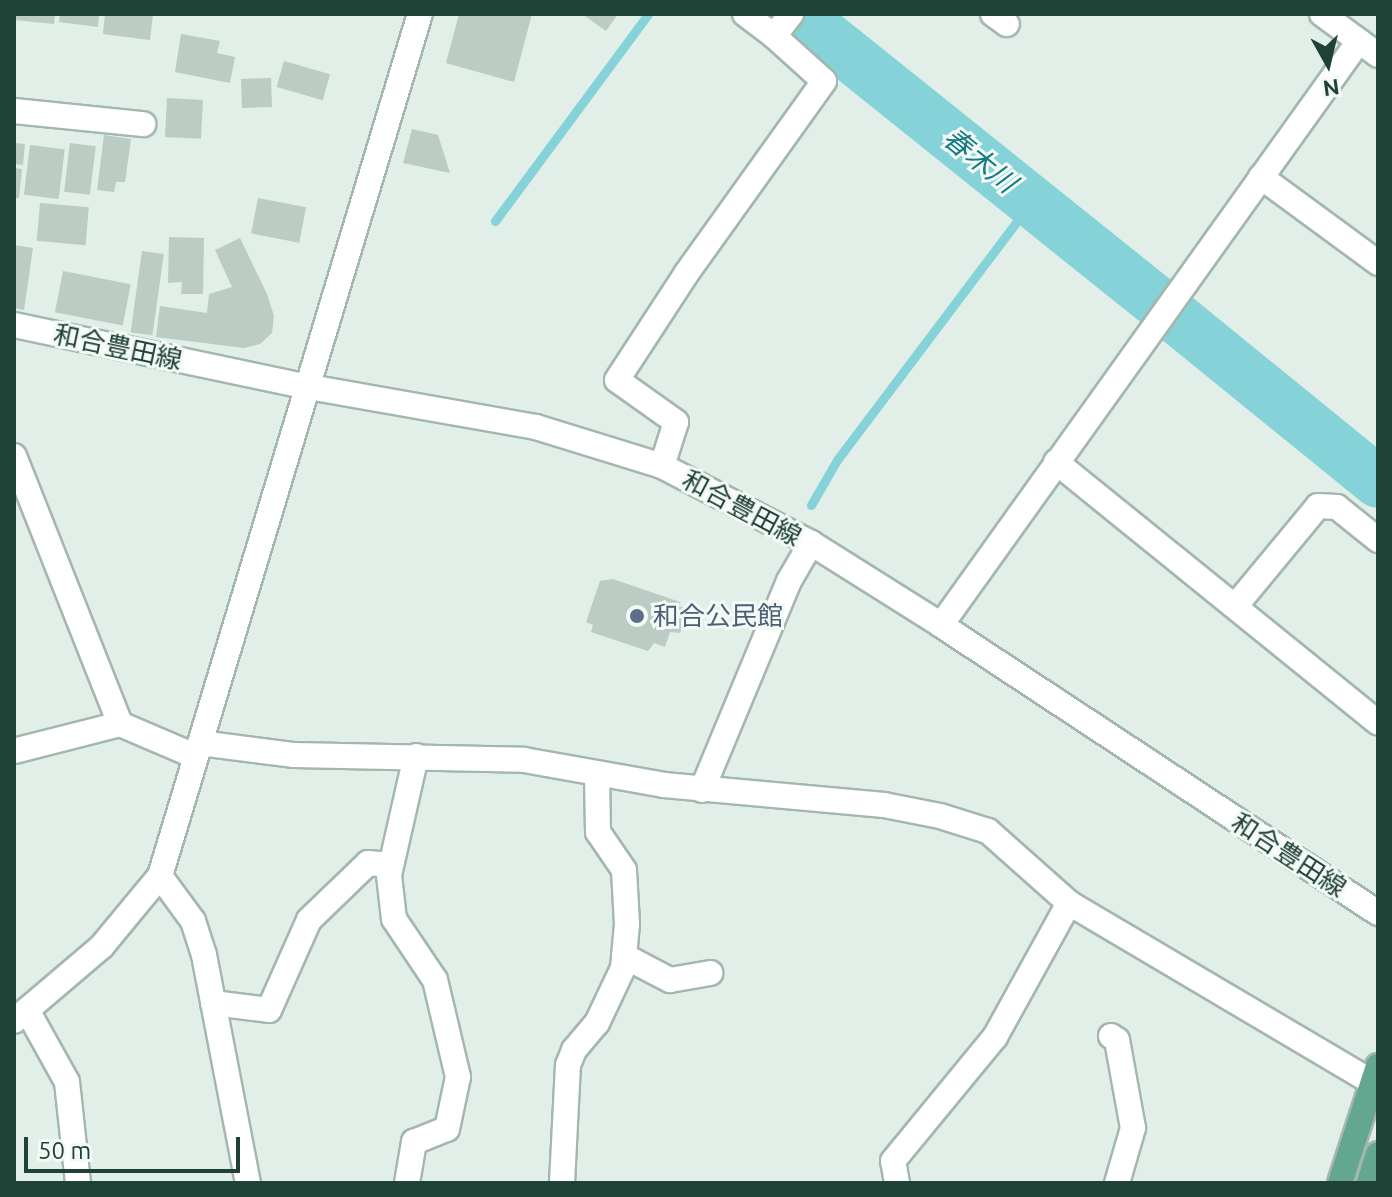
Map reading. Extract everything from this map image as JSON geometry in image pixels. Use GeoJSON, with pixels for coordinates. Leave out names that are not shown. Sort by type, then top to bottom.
{"type":"FeatureCollection","features":[{"type":"Feature","properties":{"kind":"main road"},"geometry":{"type":"LineString","coordinates":[[1340,1183],[1375,1074]]}},
{"type":"Feature","properties":{"kind":"main road"},"geometry":{"type":"LineString","coordinates":[[1369,1183],[1378,1154]]}},
{"type":"Feature","properties":{"kind":"street"},"geometry":{"type":"LineString","coordinates":[[78,1183],[67,1082],[21,1015],[102,946],[160,876],[420,14]]}},
{"type":"Feature","properties":{"kind":"street"},"geometry":{"type":"LineString","coordinates":[[662,466],[676,422],[617,380],[686,274],[824,81],[745,14]]}},
{"type":"Feature","properties":{"kind":"street"},"geometry":{"type":"LineString","coordinates":[[774,36],[791,14]]}},
{"type":"Feature","properties":{"kind":"street"},"geometry":{"type":"LineString","coordinates":[[941,625],[1261,177],[1369,48],[1322,14]]}},
{"type":"Feature","properties":{"kind":"street"},"geometry":{"type":"LineString","coordinates":[[14,111],[143,124]]}},
{"type":"Feature","properties":{"kind":"street"},"geometry":{"type":"LineString","coordinates":[[1261,177],[1378,263]]}},
{"type":"Feature","properties":{"kind":"street","name":"和合豊田線"},"geometry":{"type":"LineString","coordinates":[[14,325],[309,387],[536,427],[662,466],[811,543],[1378,913]]}},
{"type":"Feature","properties":{"kind":"street"},"geometry":{"type":"LineString","coordinates":[[14,456],[120,724]]}},
{"type":"Feature","properties":{"kind":"street"},"geometry":{"type":"LineString","coordinates":[[1056,462],[1237,604],[1378,723]]}},
{"type":"Feature","properties":{"kind":"street"},"geometry":{"type":"LineString","coordinates":[[1237,604],[1318,506],[1337,507],[1378,540]]}},
{"type":"Feature","properties":{"kind":"street"},"geometry":{"type":"LineString","coordinates":[[702,790],[789,581],[811,543]]}},
{"type":"Feature","properties":{"kind":"street"},"geometry":{"type":"LineString","coordinates":[[14,751],[120,724],[198,749],[294,755],[524,760],[702,790],[884,805],[988,831],[1069,903],[1375,1074]]}},
{"type":"Feature","properties":{"kind":"street"},"geometry":{"type":"LineString","coordinates":[[407,1183],[414,1142],[447,1129],[458,1077],[435,980],[394,919],[391,865],[416,756]]}},
{"type":"Feature","properties":{"kind":"street"},"geometry":{"type":"LineString","coordinates":[[562,1183],[568,1065],[574,1050],[597,1023],[624,956],[624,870],[598,832],[597,774]]}},
{"type":"Feature","properties":{"kind":"street"},"geometry":{"type":"LineString","coordinates":[[213,1003],[269,1010],[309,920],[368,863],[391,865]]}},
{"type":"Feature","properties":{"kind":"street"},"geometry":{"type":"LineString","coordinates":[[160,876],[193,921],[213,1003],[248,1183]]}},
{"type":"Feature","properties":{"kind":"street"},"geometry":{"type":"LineString","coordinates":[[897,1183],[893,1161],[995,1037],[1069,903]]}},
{"type":"Feature","properties":{"kind":"street"},"geometry":{"type":"LineString","coordinates":[[624,956],[670,980],[710,973]]}},
{"type":"Feature","properties":{"kind":"street"},"geometry":{"type":"LineString","coordinates":[[1111,1036],[1117,1040],[1133,1128],[1117,1183]]}},
{"type":"Feature","properties":{"kind":"building"},"geometry":{"type":"Polygon","coordinates":[[[14,14],[55,14],[54,24],[14,20],[14,14]]]}},
{"type":"Feature","properties":{"kind":"building"},"geometry":{"type":"Polygon","coordinates":[[[60,14],[99,14],[98,27],[59,22],[60,14]]]}},
{"type":"Feature","properties":{"kind":"building"},"geometry":{"type":"Polygon","coordinates":[[[105,14],[153,14],[150,40],[103,34],[105,14]]]}},
{"type":"Feature","properties":{"kind":"building"},"geometry":{"type":"Polygon","coordinates":[[[459,14],[532,14],[514,82],[446,63],[459,14]]]}},
{"type":"Feature","properties":{"kind":"building"},"geometry":{"type":"Polygon","coordinates":[[[582,14],[618,14],[606,31],[582,14]]]}},
{"type":"Feature","properties":{"kind":"building"},"geometry":{"type":"Polygon","coordinates":[[[181,34],[220,41],[217,53],[235,57],[230,83],[175,72],[181,34]]]}},
{"type":"Feature","properties":{"kind":"building"},"geometry":{"type":"Polygon","coordinates":[[[284,61],[330,74],[323,100],[277,87],[284,61]]]}},
{"type":"Feature","properties":{"kind":"building"},"geometry":{"type":"Polygon","coordinates":[[[271,78],[272,107],[242,108],[241,79],[271,78]]]}},
{"type":"Feature","properties":{"kind":"building"},"geometry":{"type":"Polygon","coordinates":[[[167,98],[203,100],[201,139],[165,137],[167,98]]]}},
{"type":"Feature","properties":{"kind":"building"},"geometry":{"type":"Polygon","coordinates":[[[412,129],[438,135],[450,173],[403,163],[412,129]]]}},
{"type":"Feature","properties":{"kind":"building"},"geometry":{"type":"Polygon","coordinates":[[[104,135],[131,139],[125,182],[116,182],[114,192],[97,190],[104,135]]]}},
{"type":"Feature","properties":{"kind":"building"},"geometry":{"type":"Polygon","coordinates":[[[14,143],[25,144],[23,165],[14,164],[14,143]]]}},
{"type":"Feature","properties":{"kind":"building"},"geometry":{"type":"Polygon","coordinates":[[[70,143],[96,146],[90,195],[64,192],[70,143]]]}},
{"type":"Feature","properties":{"kind":"building"},"geometry":{"type":"Polygon","coordinates":[[[30,145],[65,149],[59,199],[24,195],[30,145]]]}},
{"type":"Feature","properties":{"kind":"building"},"geometry":{"type":"Polygon","coordinates":[[[14,168],[22,169],[19,198],[14,198],[14,168]]]}},
{"type":"Feature","properties":{"kind":"building"},"geometry":{"type":"Polygon","coordinates":[[[258,198],[306,207],[299,243],[251,233],[258,198]]]}},
{"type":"Feature","properties":{"kind":"building"},"geometry":{"type":"Polygon","coordinates":[[[40,203],[89,207],[86,245],[37,241],[40,203]]]}},
{"type":"Feature","properties":{"kind":"building"},"geometry":{"type":"Polygon","coordinates":[[[169,237],[204,238],[203,294],[181,294],[182,282],[168,283],[169,237]]]}},
{"type":"Feature","properties":{"kind":"building"},"geometry":{"type":"Polygon","coordinates":[[[240,238],[267,294],[274,316],[272,333],[260,344],[244,348],[156,337],[160,306],[207,313],[209,294],[232,287],[215,250],[240,238]]]}},
{"type":"Feature","properties":{"kind":"building"},"geometry":{"type":"Polygon","coordinates":[[[14,245],[33,248],[24,310],[14,308],[14,245]]]}},
{"type":"Feature","properties":{"kind":"building"},"geometry":{"type":"Polygon","coordinates":[[[142,251],[164,254],[152,335],[131,332],[142,251]]]}},
{"type":"Feature","properties":{"kind":"building"},"geometry":{"type":"Polygon","coordinates":[[[63,271],[131,284],[123,325],[55,312],[63,271]]]}},
{"type":"Feature","properties":{"kind":"building","name":"和合公民館"},"geometry":{"type":"Polygon","coordinates":[[[613,579],[680,602],[679,606],[689,610],[680,633],[670,632],[665,647],[654,643],[648,651],[591,632],[593,625],[586,622],[600,581],[613,579]]]}},
{"type":"Feature","properties":{"kind":"waterway"},"geometry":{"type":"LineString","coordinates":[[495,221],[648,14]]}},
{"type":"Feature","properties":{"kind":"waterway","name":"春木川"},"geometry":{"type":"LineString","coordinates":[[805,20],[1154,300]]}},
{"type":"Feature","properties":{"kind":"waterway"},"geometry":{"type":"LineString","coordinates":[[811,505],[837,460],[1031,203]]}},
{"type":"Feature","properties":{"kind":"waterway","name":"春木川"},"geometry":{"type":"LineString","coordinates":[[1174,316],[1378,482]]}},
{"type":"Feature","properties":{"kind":"place","name":"和合公民館"},"geometry":{"type":"Point","coordinates":[637,616]}}]}
